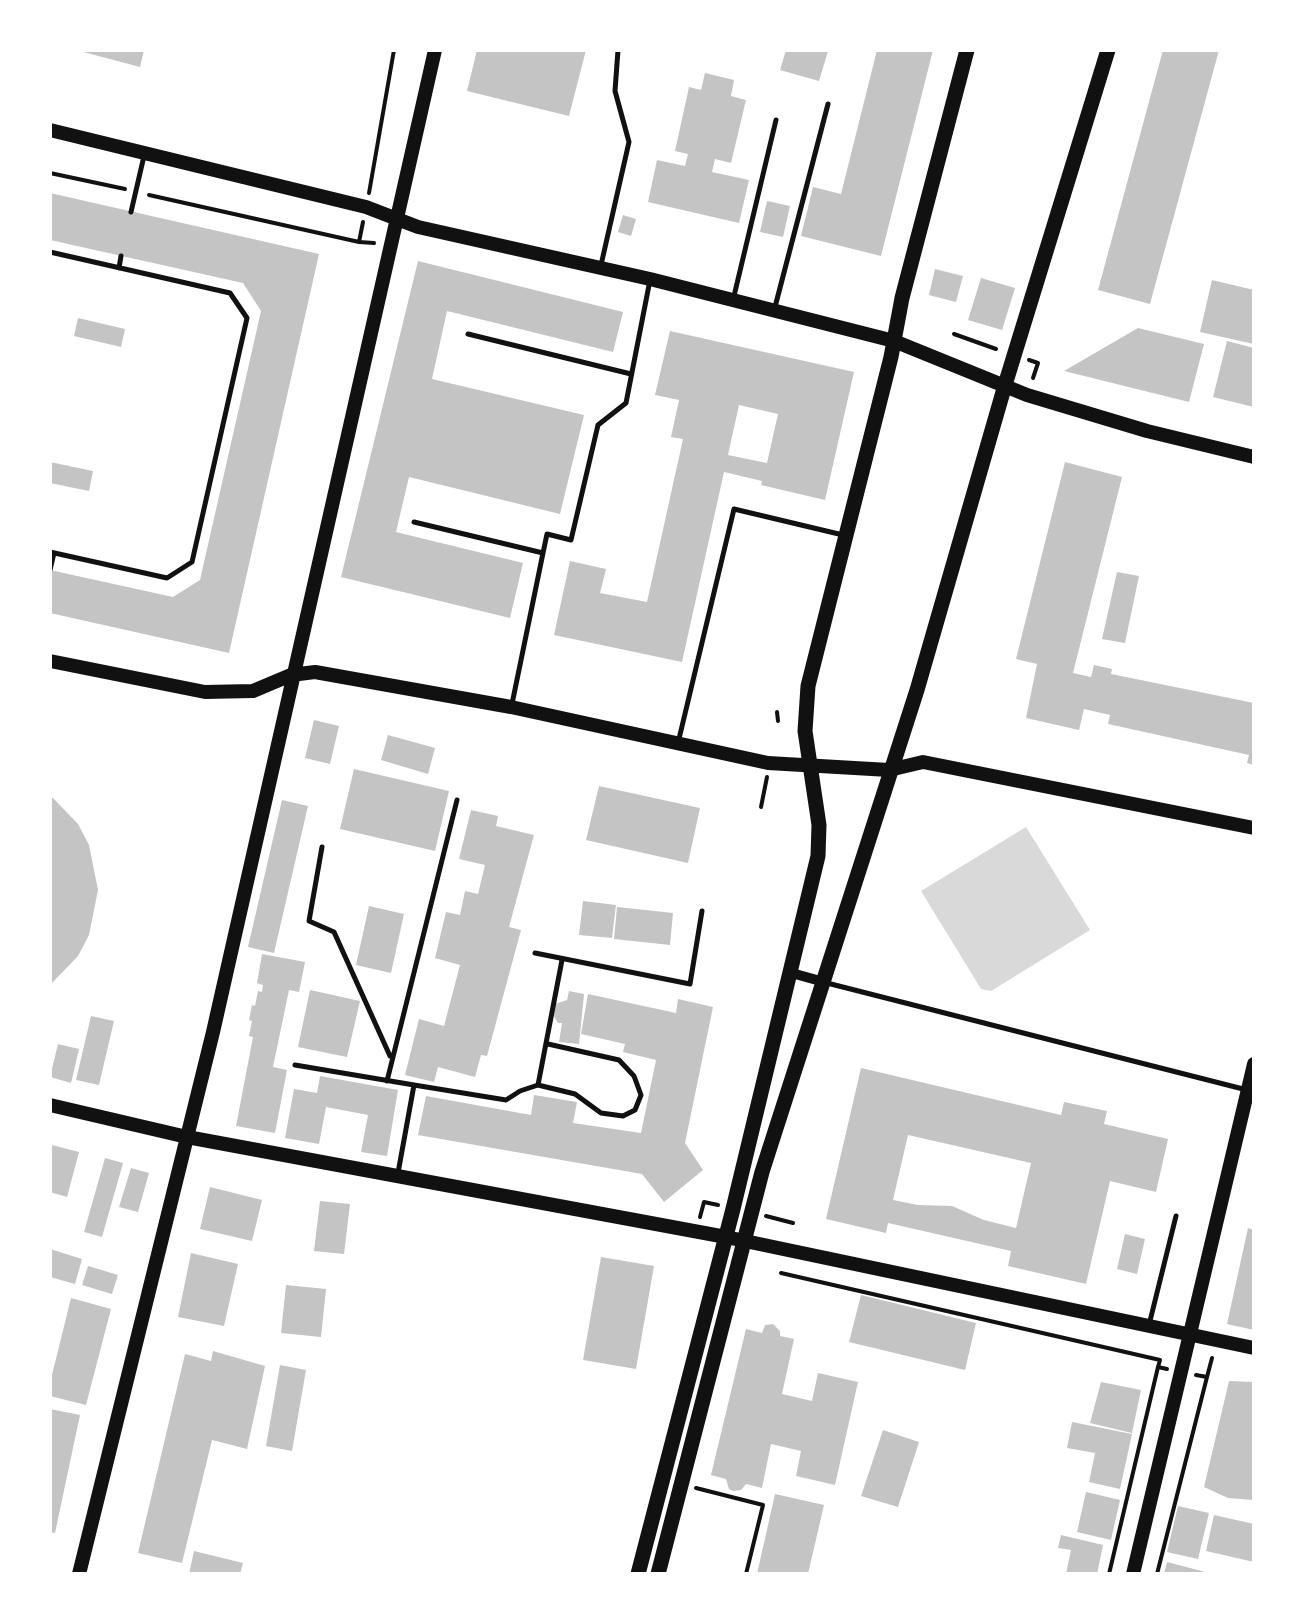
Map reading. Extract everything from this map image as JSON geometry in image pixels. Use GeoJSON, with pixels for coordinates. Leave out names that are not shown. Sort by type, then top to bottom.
{"type":"FeatureCollection","features":[{"type":"Feature","properties":{"kind":"main road"},"geometry":{"type":"LineString","coordinates":[[638,1574],[726,1237],[818,856],[819,825],[805,731],[808,686],[967,50]]}},
{"type":"Feature","properties":{"kind":"main road"},"geometry":{"type":"LineString","coordinates":[[658,1574],[744,1240],[801,1042],[824,982],[917,690],[1108,50]]}},
{"type":"Feature","properties":{"kind":"street"},"geometry":{"type":"LineString","coordinates":[[79,1574],[187,1137],[435,50]]}},
{"type":"Feature","properties":{"kind":"street"},"geometry":{"type":"LineString","coordinates":[[50,130],[894,341],[1027,395],[1147,431],[1254,457]]}},
{"type":"Feature","properties":{"kind":"street"},"geometry":{"type":"LineString","coordinates":[[50,660],[205,692],[253,692],[291,675],[315,672],[512,707],[768,763],[889,770],[924,762],[1254,828]]}},
{"type":"Feature","properties":{"kind":"street"},"geometry":{"type":"LineString","coordinates":[[788,972],[824,982]]}},
{"type":"Feature","properties":{"kind":"street"},"geometry":{"type":"LineString","coordinates":[[1133,1574],[1254,1064]]}},
{"type":"Feature","properties":{"kind":"street"},"geometry":{"type":"LineString","coordinates":[[50,1105],[187,1137],[744,1240],[1254,1348]]}},
{"type":"Feature","properties":{"kind":"lane"},"geometry":{"type":"LineString","coordinates":[[600,268],[629,142],[615,91],[618,50]]}},
{"type":"Feature","properties":{"kind":"lane"},"geometry":{"type":"LineString","coordinates":[[775,310],[828,104]]}},
{"type":"Feature","properties":{"kind":"lane"},"geometry":{"type":"LineString","coordinates":[[733,299],[776,120]]}},
{"type":"Feature","properties":{"kind":"lane"},"geometry":{"type":"LineString","coordinates":[[131,212],[145,152]]}},
{"type":"Feature","properties":{"kind":"lane"},"geometry":{"type":"LineString","coordinates":[[50,252],[230,293],[247,318],[192,562],[167,578],[52,552],[50,570]]}},
{"type":"Feature","properties":{"kind":"lane"},"geometry":{"type":"LineString","coordinates":[[119,268],[122,256]]}},
{"type":"Feature","properties":{"kind":"lane"},"geometry":{"type":"LineString","coordinates":[[512,707],[547,534],[571,540],[598,425],[626,403],[650,279]]}},
{"type":"Feature","properties":{"kind":"lane"},"geometry":{"type":"LineString","coordinates":[[468,334],[632,374]]}},
{"type":"Feature","properties":{"kind":"lane"},"geometry":{"type":"LineString","coordinates":[[677,745],[734,508],[846,536]]}},
{"type":"Feature","properties":{"kind":"lane"},"geometry":{"type":"LineString","coordinates":[[414,522],[543,552]]}},
{"type":"Feature","properties":{"kind":"lane"},"geometry":{"type":"LineString","coordinates":[[386,1081],[457,800]]}},
{"type":"Feature","properties":{"kind":"lane"},"geometry":{"type":"LineString","coordinates":[[322,847],[310,921],[334,932],[392,1059]]}},
{"type":"Feature","properties":{"kind":"lane"},"geometry":{"type":"LineString","coordinates":[[535,953],[690,984],[702,911]]}},
{"type":"Feature","properties":{"kind":"lane"},"geometry":{"type":"LineString","coordinates":[[538,1085],[562,960]]}},
{"type":"Feature","properties":{"kind":"lane"},"geometry":{"type":"LineString","coordinates":[[824,982],[1248,1090]]}},
{"type":"Feature","properties":{"kind":"lane"},"geometry":{"type":"LineString","coordinates":[[294,1065],[506,1100],[538,1085],[575,1094],[602,1113],[624,1116],[635,1110],[640,1095],[634,1076],[619,1060],[547,1044]]}},
{"type":"Feature","properties":{"kind":"lane"},"geometry":{"type":"LineString","coordinates":[[398,1176],[414,1085]]}},
{"type":"Feature","properties":{"kind":"lane"},"geometry":{"type":"LineString","coordinates":[[1148,1327],[1176,1216]]}},
{"type":"Feature","properties":{"kind":"path"},"geometry":{"type":"LineString","coordinates":[[359,242],[394,50]]}},
{"type":"Feature","properties":{"kind":"path"},"geometry":{"type":"LineString","coordinates":[[50,173],[359,242],[390,244]]}},
{"type":"Feature","properties":{"kind":"path"},"geometry":{"type":"LineString","coordinates":[[777,712],[778,721]]}},
{"type":"Feature","properties":{"kind":"path"},"geometry":{"type":"LineString","coordinates":[[761,807],[767,774]]}},
{"type":"Feature","properties":{"kind":"path"},"geometry":{"type":"LineString","coordinates":[[781,1272],[1160,1360],[1109,1574]]}},
{"type":"Feature","properties":{"kind":"path"},"geometry":{"type":"LineString","coordinates":[[1157,1574],[1217,1338]]}},
{"type":"Feature","properties":{"kind":"path"},"geometry":{"type":"LineString","coordinates":[[1158,1367],[1207,1377]]}},
{"type":"Feature","properties":{"kind":"path"},"geometry":{"type":"LineString","coordinates":[[695,1488],[762,1504],[746,1574]]}},
{"type":"Feature","properties":{"kind":"shaded area"},"geometry":{"type":"Polygon","coordinates":[[[1026,827],[1090,930],[991,991],[981,989],[921,891],[1026,827]]]}},
{"type":"Feature","properties":{"kind":"building"},"geometry":{"type":"Polygon","coordinates":[[[76,50],[144,50],[140,67],[76,50]]]}},
{"type":"Feature","properties":{"kind":"building"},"geometry":{"type":"Polygon","coordinates":[[[477,50],[586,50],[569,116],[467,91],[477,50]]]}},
{"type":"Feature","properties":{"kind":"building"},"geometry":{"type":"Polygon","coordinates":[[[786,50],[828,51],[819,81],[780,70],[786,50]]]}},
{"type":"Feature","properties":{"kind":"building"},"geometry":{"type":"Polygon","coordinates":[[[877,50],[933,50],[881,256],[801,236],[813,187],[841,194],[877,50]]]}},
{"type":"Feature","properties":{"kind":"building"},"geometry":{"type":"Polygon","coordinates":[[[1163,50],[1219,50],[1150,304],[1098,290],[1163,50]]]}},
{"type":"Feature","properties":{"kind":"building"},"geometry":{"type":"Polygon","coordinates":[[[705,73],[734,80],[731,96],[746,100],[731,163],[715,159],[712,172],[749,180],[739,223],[648,202],[657,160],[685,166],[688,154],[675,151],[689,87],[701,90],[705,73]]]}},
{"type":"Feature","properties":{"kind":"building"},"geometry":{"type":"Polygon","coordinates":[[[50,193],[319,254],[229,653],[50,613],[50,570],[173,597],[200,580],[261,311],[243,283],[50,240],[50,193]]]}},
{"type":"Feature","properties":{"kind":"building"},"geometry":{"type":"Polygon","coordinates":[[[767,201],[790,206],[783,237],[760,232],[767,201]]]}},
{"type":"Feature","properties":{"kind":"building"},"geometry":{"type":"Polygon","coordinates":[[[623,215],[636,219],[631,236],[618,232],[623,215]]]}},
{"type":"Feature","properties":{"kind":"building"},"geometry":{"type":"Polygon","coordinates":[[[418,261],[623,312],[613,352],[447,311],[432,379],[584,415],[560,514],[409,477],[396,532],[523,563],[510,618],[341,577],[418,261]]]}},
{"type":"Feature","properties":{"kind":"building"},"geometry":{"type":"Polygon","coordinates":[[[935,269],[963,276],[956,302],[929,295],[935,269]]]}},
{"type":"Feature","properties":{"kind":"building"},"geometry":{"type":"Polygon","coordinates":[[[981,278],[1015,288],[1002,330],[968,320],[981,278]]]}},
{"type":"Feature","properties":{"kind":"building"},"geometry":{"type":"Polygon","coordinates":[[[1212,280],[1254,290],[1254,344],[1200,332],[1212,280]]]}},
{"type":"Feature","properties":{"kind":"building"},"geometry":{"type":"Polygon","coordinates":[[[78,318],[125,329],[121,347],[74,336],[78,318]]]}},
{"type":"Feature","properties":{"kind":"building"},"geometry":{"type":"Polygon","coordinates":[[[1138,328],[1204,344],[1189,402],[1064,371],[1138,328]]]}},
{"type":"Feature","properties":{"kind":"building"},"geometry":{"type":"Polygon","coordinates":[[[670,331],[854,372],[825,500],[724,472],[682,662],[554,635],[570,561],[606,569],[600,593],[647,602],[683,439],[671,437],[679,400],[655,395],[670,331]],[[739,405],[728,455],[767,463],[778,414],[739,405]]]}},
{"type":"Feature","properties":{"kind":"building"},"geometry":{"type":"Polygon","coordinates":[[[1227,341],[1254,348],[1254,407],[1213,397],[1227,341]]]}},
{"type":"Feature","properties":{"kind":"building"},"geometry":{"type":"Polygon","coordinates":[[[50,462],[93,471],[89,491],[50,483],[50,462]]]}},
{"type":"Feature","properties":{"kind":"building"},"geometry":{"type":"Polygon","coordinates":[[[1065,462],[1122,477],[1073,673],[1091,677],[1094,665],[1112,669],[1111,674],[1254,703],[1254,765],[1247,763],[1249,755],[1108,724],[1110,715],[1084,709],[1079,730],[1026,718],[1037,664],[1016,659],[1065,462]]]}},
{"type":"Feature","properties":{"kind":"building"},"geometry":{"type":"Polygon","coordinates":[[[1117,572],[1139,576],[1125,643],[1102,639],[1117,572]]]}},
{"type":"Feature","properties":{"kind":"building"},"geometry":{"type":"Polygon","coordinates":[[[314,720],[339,726],[330,764],[305,758],[314,720]]]}},
{"type":"Feature","properties":{"kind":"building"},"geometry":{"type":"Polygon","coordinates":[[[388,735],[435,748],[428,774],[381,760],[388,735]]]}},
{"type":"Feature","properties":{"kind":"building"},"geometry":{"type":"Polygon","coordinates":[[[354,769],[449,791],[435,851],[340,829],[354,769]]]}},
{"type":"Feature","properties":{"kind":"building"},"geometry":{"type":"Polygon","coordinates":[[[599,786],[700,808],[688,863],[586,840],[599,786]]]}},
{"type":"Feature","properties":{"kind":"building"},"geometry":{"type":"Polygon","coordinates":[[[50,795],[78,824],[89,845],[98,890],[89,935],[78,956],[50,985],[50,795]]]}},
{"type":"Feature","properties":{"kind":"building"},"geometry":{"type":"Polygon","coordinates":[[[282,800],[308,806],[274,953],[248,947],[282,800]]]}},
{"type":"Feature","properties":{"kind":"building"},"geometry":{"type":"Polygon","coordinates":[[[471,810],[498,816],[496,826],[534,835],[509,927],[521,930],[487,1056],[481,1055],[475,1077],[438,1067],[434,1082],[405,1075],[419,1019],[444,1026],[460,965],[435,958],[446,912],[460,915],[465,891],[478,894],[485,865],[459,859],[471,810]]]}},
{"type":"Feature","properties":{"kind":"building"},"geometry":{"type":"Polygon","coordinates":[[[583,901],[616,905],[612,938],[579,935],[583,901]]]}},
{"type":"Feature","properties":{"kind":"building"},"geometry":{"type":"Polygon","coordinates":[[[369,906],[404,914],[391,973],[356,965],[369,906]]]}},
{"type":"Feature","properties":{"kind":"building"},"geometry":{"type":"Polygon","coordinates":[[[617,907],[673,913],[670,945],[614,939],[617,907]]]}},
{"type":"Feature","properties":{"kind":"building"},"geometry":{"type":"Polygon","coordinates":[[[262,954],[305,962],[299,992],[289,990],[273,1067],[287,1070],[275,1133],[236,1126],[253,1037],[249,1036],[249,1020],[258,991],[262,992],[263,985],[257,983],[262,954]]]}},
{"type":"Feature","properties":{"kind":"building"},"geometry":{"type":"Polygon","coordinates":[[[310,990],[360,1001],[347,1057],[298,1047],[310,990]]]}},
{"type":"Feature","properties":{"kind":"building"},"geometry":{"type":"Polygon","coordinates":[[[569,991],[584,994],[579,1044],[559,1042],[562,1023],[554,1016],[555,1004],[567,1000],[569,991]]]}},
{"type":"Feature","properties":{"kind":"building"},"geometry":{"type":"Polygon","coordinates":[[[588,994],[676,1013],[678,999],[713,1007],[685,1143],[703,1170],[664,1202],[642,1174],[418,1135],[426,1096],[531,1115],[534,1095],[577,1102],[573,1123],[641,1133],[656,1060],[623,1052],[625,1044],[581,1034],[588,994]]]}},
{"type":"Feature","properties":{"kind":"building"},"geometry":{"type":"Polygon","coordinates":[[[91,1016],[114,1021],[99,1085],[76,1080],[91,1016]]]}},
{"type":"Feature","properties":{"kind":"building"},"geometry":{"type":"Polygon","coordinates":[[[58,1044],[79,1049],[71,1083],[50,1077],[58,1044]]]}},
{"type":"Feature","properties":{"kind":"building"},"geometry":{"type":"Polygon","coordinates":[[[861,1068],[1061,1115],[1064,1102],[1107,1111],[1104,1124],[1168,1139],[1156,1192],[1110,1181],[1086,1284],[1008,1266],[1011,1251],[888,1223],[886,1233],[826,1219],[861,1068]],[[908,1135],[893,1200],[952,1206],[1016,1228],[1031,1163],[908,1135]]]}},
{"type":"Feature","properties":{"kind":"building"},"geometry":{"type":"Polygon","coordinates":[[[320,1076],[398,1090],[387,1156],[361,1152],[368,1115],[326,1107],[319,1144],[285,1138],[294,1089],[317,1093],[320,1076]]]}},
{"type":"Feature","properties":{"kind":"building"},"geometry":{"type":"Polygon","coordinates":[[[52,1145],[79,1152],[67,1197],[50,1192],[52,1145]]]}},
{"type":"Feature","properties":{"kind":"building"},"geometry":{"type":"Polygon","coordinates":[[[105,1158],[123,1163],[102,1237],[84,1232],[105,1158]]]}},
{"type":"Feature","properties":{"kind":"building"},"geometry":{"type":"Polygon","coordinates":[[[131,1168],[149,1173],[138,1212],[119,1207],[131,1168]]]}},
{"type":"Feature","properties":{"kind":"building"},"geometry":{"type":"Polygon","coordinates":[[[210,1187],[262,1200],[252,1241],[200,1229],[210,1187]]]}},
{"type":"Feature","properties":{"kind":"building"},"geometry":{"type":"Polygon","coordinates":[[[320,1201],[350,1204],[344,1254],[314,1251],[320,1201]]]}},
{"type":"Feature","properties":{"kind":"building"},"geometry":{"type":"Polygon","coordinates":[[[1248,1228],[1254,1230],[1254,1330],[1227,1324],[1248,1228]]]}},
{"type":"Feature","properties":{"kind":"building"},"geometry":{"type":"Polygon","coordinates":[[[1125,1234],[1145,1239],[1137,1274],[1117,1269],[1125,1234]]]}},
{"type":"Feature","properties":{"kind":"building"},"geometry":{"type":"Polygon","coordinates":[[[50,1249],[82,1259],[75,1284],[50,1277],[50,1249]]]}},
{"type":"Feature","properties":{"kind":"building"},"geometry":{"type":"Polygon","coordinates":[[[191,1253],[238,1264],[224,1326],[178,1317],[191,1253]]]}},
{"type":"Feature","properties":{"kind":"building"},"geometry":{"type":"Polygon","coordinates":[[[601,1257],[654,1266],[636,1369],[583,1360],[601,1257]]]}},
{"type":"Feature","properties":{"kind":"building"},"geometry":{"type":"Polygon","coordinates":[[[88,1266],[118,1275],[112,1294],[82,1285],[88,1266]]]}},
{"type":"Feature","properties":{"kind":"building"},"geometry":{"type":"Polygon","coordinates":[[[286,1285],[326,1289],[321,1337],[281,1333],[286,1285]]]}},
{"type":"Feature","properties":{"kind":"building"},"geometry":{"type":"Polygon","coordinates":[[[861,1295],[976,1323],[965,1370],[849,1342],[861,1295]]]}},
{"type":"Feature","properties":{"kind":"building"},"geometry":{"type":"Polygon","coordinates":[[[71,1298],[111,1309],[86,1405],[50,1396],[71,1298]]]}},
{"type":"Feature","properties":{"kind":"building"},"geometry":{"type":"Polygon","coordinates":[[[773,1324],[780,1336],[794,1339],[782,1394],[812,1401],[818,1373],[858,1382],[835,1485],[796,1476],[801,1451],[771,1444],[762,1488],[746,1484],[733,1491],[726,1479],[711,1475],[746,1329],[762,1333],[765,1325],[773,1324]]]}},
{"type":"Feature","properties":{"kind":"building"},"geometry":{"type":"Polygon","coordinates":[[[213,1351],[265,1366],[247,1449],[212,1440],[182,1563],[138,1553],[185,1354],[211,1361],[213,1351]]]}},
{"type":"Feature","properties":{"kind":"building"},"geometry":{"type":"Polygon","coordinates":[[[280,1365],[306,1370],[292,1451],[266,1446],[280,1365]]]}},
{"type":"Feature","properties":{"kind":"building"},"geometry":{"type":"Polygon","coordinates":[[[1229,1381],[1254,1382],[1254,1500],[1228,1498],[1204,1487],[1229,1381]]]}},
{"type":"Feature","properties":{"kind":"building"},"geometry":{"type":"Polygon","coordinates":[[[1101,1382],[1141,1390],[1132,1433],[1090,1423],[1101,1382]]]}},
{"type":"Feature","properties":{"kind":"building"},"geometry":{"type":"Polygon","coordinates":[[[50,1409],[80,1415],[55,1533],[50,1532],[50,1409]]]}},
{"type":"Feature","properties":{"kind":"building"},"geometry":{"type":"Polygon","coordinates":[[[1072,1422],[1132,1434],[1120,1489],[1089,1482],[1095,1453],[1067,1448],[1072,1422]]]}},
{"type":"Feature","properties":{"kind":"building"},"geometry":{"type":"Polygon","coordinates":[[[883,1430],[919,1442],[898,1507],[861,1496],[883,1430]]]}},
{"type":"Feature","properties":{"kind":"building"},"geometry":{"type":"Polygon","coordinates":[[[1086,1492],[1120,1500],[1111,1540],[1077,1532],[1086,1492]]]}},
{"type":"Feature","properties":{"kind":"building"},"geometry":{"type":"Polygon","coordinates":[[[775,1494],[824,1505],[808,1574],[757,1574],[775,1494]]]}},
{"type":"Feature","properties":{"kind":"building"},"geometry":{"type":"Polygon","coordinates":[[[1178,1506],[1209,1513],[1198,1559],[1167,1552],[1178,1506]]]}},
{"type":"Feature","properties":{"kind":"building"},"geometry":{"type":"Polygon","coordinates":[[[1214,1515],[1254,1524],[1254,1562],[1206,1551],[1214,1515]]]}},
{"type":"Feature","properties":{"kind":"building"},"geometry":{"type":"Polygon","coordinates":[[[1061,1535],[1103,1545],[1097,1574],[1066,1574],[1071,1550],[1058,1548],[1061,1535]]]}},
{"type":"Feature","properties":{"kind":"building"},"geometry":{"type":"Polygon","coordinates":[[[194,1551],[243,1563],[240,1574],[189,1574],[194,1551]]]}},
{"type":"Feature","properties":{"kind":"building"},"geometry":{"type":"Polygon","coordinates":[[[1167,1562],[1209,1573],[1164,1574],[1167,1562]]]}}]}
